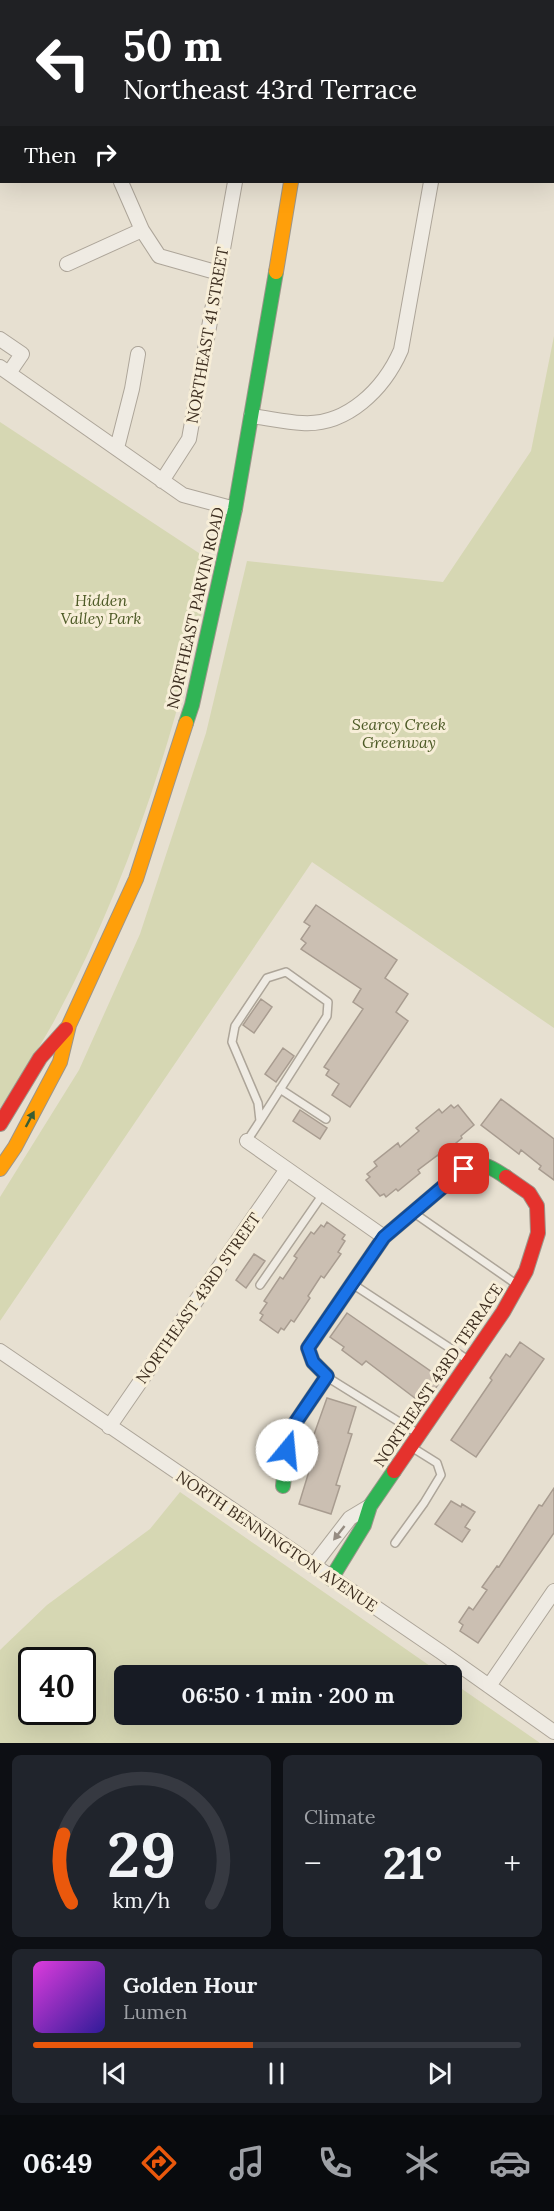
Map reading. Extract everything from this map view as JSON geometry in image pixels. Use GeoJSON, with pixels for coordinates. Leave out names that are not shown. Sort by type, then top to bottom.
{"type":"FeatureCollection","features":[{"type":"Feature","properties":{"kind":"main road","name":"NORTHEAST PARVIN ROAD"},"geometry":{"type":"LineString","coordinates":[[0,1169],[15,1147],[60,1062],[69,1025],[136,879],[192,705],[235,509],[291,183]]}},
{"type":"Feature","properties":{"kind":"main road","name":"NORTHEAST PARVIN ROAD"},"geometry":{"type":"LineString","coordinates":[[0,1124],[40,1058],[69,1025]]}},
{"type":"Feature","properties":{"kind":"main road","name":"NORTHEAST 43RD TERRACE"},"geometry":{"type":"LineString","coordinates":[[327,1376],[313,1362],[308,1348],[384,1237],[464,1169],[477,1164],[489,1166],[529,1193],[537,1206],[538,1233],[526,1271],[504,1312],[370,1506],[364,1525],[332,1579]]}},
{"type":"Feature","properties":{"kind":"main road"},"geometry":{"type":"LineString","coordinates":[[283,1486],[289,1432],[327,1376]]}},
{"type":"Feature","properties":{"kind":"street"},"geometry":{"type":"LineString","coordinates":[[121,183],[142,230],[159,255],[219,273]]}},
{"type":"Feature","properties":{"kind":"street","name":"NORTHEAST 41 STREET"},"geometry":{"type":"LineString","coordinates":[[162,481],[189,439],[235,183]]}},
{"type":"Feature","properties":{"kind":"street"},"geometry":{"type":"LineString","coordinates":[[251,416],[303,423],[323,421],[351,410],[381,386],[394,367],[401,350],[431,183]]}},
{"type":"Feature","properties":{"kind":"street"},"geometry":{"type":"LineString","coordinates":[[67,264],[142,230]]}},
{"type":"Feature","properties":{"kind":"street"},"geometry":{"type":"LineString","coordinates":[[0,339],[22,354],[5,370],[183,495],[235,509]]}},
{"type":"Feature","properties":{"kind":"street"},"geometry":{"type":"LineString","coordinates":[[117,448],[138,354]]}},
{"type":"Feature","properties":{"kind":"street"},"geometry":{"type":"LineString","coordinates":[[247,1141],[384,1237]]}},
{"type":"Feature","properties":{"kind":"street","name":"NORTHEAST 43RD STREET"},"geometry":{"type":"LineString","coordinates":[[109,1427],[287,1169]]}},
{"type":"Feature","properties":{"kind":"street","name":"NORTH BENNINGTON AVENUE"},"geometry":{"type":"LineString","coordinates":[[0,1351],[554,1732]]}},
{"type":"Feature","properties":{"kind":"street","name":"NORTHEAST 43RD TERRACE"},"geometry":{"type":"LineString","coordinates":[[313,1566],[350,1518],[370,1506]]}},
{"type":"Feature","properties":{"kind":"street"},"geometry":{"type":"LineString","coordinates":[[489,1686],[554,1591]]}},
{"type":"Feature","properties":{"kind":"lane"},"geometry":{"type":"LineString","coordinates":[[247,1141],[260,1121],[280,1089],[327,1016],[328,1002],[286,972],[267,978],[235,1026],[232,1042],[258,1103],[260,1121]]}},
{"type":"Feature","properties":{"kind":"lane"},"geometry":{"type":"LineString","coordinates":[[280,1089],[326,1119]]}},
{"type":"Feature","properties":{"kind":"lane"},"geometry":{"type":"LineString","coordinates":[[260,1285],[322,1194]]}},
{"type":"Feature","properties":{"kind":"lane"},"geometry":{"type":"LineString","coordinates":[[413,1212],[518,1285]]}},
{"type":"Feature","properties":{"kind":"lane"},"geometry":{"type":"LineString","coordinates":[[352,1284],[470,1361]]}},
{"type":"Feature","properties":{"kind":"lane"},"geometry":{"type":"LineString","coordinates":[[327,1376],[415,1440],[437,1463],[441,1475],[395,1543]]}},
{"type":"Feature","properties":{"kind":"green space","name":"Searcy Creek Greenway"},"geometry":{"type":"Polygon","coordinates":[[[554,336],[554,1028],[312,862],[0,1321],[0,1197],[79,1070],[140,934],[206,733],[247,561],[443,582],[531,451],[554,336]]]}},
{"type":"Feature","properties":{"kind":"green space","name":"Hidden Valley Park"},"geometry":{"type":"Polygon","coordinates":[[[0,422],[211,561],[212,566],[184,684],[167,742],[149,800],[106,914],[53,1023],[0,1108],[0,422]]]}},
{"type":"Feature","properties":{"kind":"green space"},"geometry":{"type":"Polygon","coordinates":[[[180,1492],[429,1665],[114,1665],[114,1725],[462,1725],[462,1689],[540,1743],[0,1743],[0,1650],[47,1605],[150,1529],[180,1492]]]}},
{"type":"Feature","properties":{"kind":"building"},"geometry":{"type":"Polygon","coordinates":[[[316,905],[397,960],[385,978],[408,994],[396,1012],[408,1021],[350,1107],[332,1095],[339,1084],[326,1075],[329,1070],[324,1067],[363,1009],[353,1002],[361,989],[301,949],[306,943],[301,939],[310,926],[304,922],[316,905]]]}},
{"type":"Feature","properties":{"kind":"building"},"geometry":{"type":"Polygon","coordinates":[[[261,999],[272,1007],[254,1033],[243,1025],[261,999]]]}},
{"type":"Feature","properties":{"kind":"building"},"geometry":{"type":"Polygon","coordinates":[[[283,1048],[294,1056],[276,1082],[265,1074],[283,1048]]]}},
{"type":"Feature","properties":{"kind":"building"},"geometry":{"type":"Polygon","coordinates":[[[501,1099],[554,1139],[554,1180],[539,1169],[541,1166],[521,1150],[519,1154],[481,1125],[501,1099]]]}},
{"type":"Feature","properties":{"kind":"building"},"geometry":{"type":"Polygon","coordinates":[[[451,1105],[454,1108],[458,1105],[474,1125],[439,1157],[438,1155],[418,1170],[420,1173],[398,1191],[396,1189],[386,1197],[384,1194],[380,1196],[366,1180],[370,1177],[367,1174],[377,1166],[374,1162],[398,1143],[400,1147],[419,1131],[416,1128],[439,1109],[442,1113],[451,1105]]]}},
{"type":"Feature","properties":{"kind":"building"},"geometry":{"type":"Polygon","coordinates":[[[300,1110],[327,1128],[320,1139],[293,1121],[300,1110]]]}},
{"type":"Feature","properties":{"kind":"building"},"geometry":{"type":"Polygon","coordinates":[[[327,1222],[345,1235],[342,1239],[345,1241],[338,1252],[341,1254],[324,1278],[321,1276],[294,1322],[291,1320],[284,1330],[281,1328],[278,1333],[260,1320],[263,1315],[260,1313],[267,1303],[264,1301],[280,1277],[283,1279],[297,1258],[294,1256],[311,1232],[314,1234],[321,1225],[324,1227],[327,1222]]]}},
{"type":"Feature","properties":{"kind":"building"},"geometry":{"type":"Polygon","coordinates":[[[254,1254],[265,1261],[246,1288],[236,1280],[254,1254]]]}},
{"type":"Feature","properties":{"kind":"building"},"geometry":{"type":"Polygon","coordinates":[[[347,1313],[442,1379],[424,1405],[366,1361],[362,1365],[342,1350],[344,1347],[330,1337],[347,1313]]]}},
{"type":"Feature","properties":{"kind":"building"},"geometry":{"type":"Polygon","coordinates":[[[520,1342],[544,1359],[476,1457],[451,1440],[492,1380],[490,1378],[506,1354],[510,1357],[520,1342]]]}},
{"type":"Feature","properties":{"kind":"building"},"geometry":{"type":"Polygon","coordinates":[[[327,1398],[356,1407],[348,1433],[352,1434],[336,1485],[340,1486],[331,1514],[299,1504],[318,1442],[312,1440],[327,1398]]]}},
{"type":"Feature","properties":{"kind":"building"},"geometry":{"type":"Polygon","coordinates":[[[554,1488],[554,1533],[478,1643],[460,1631],[463,1625],[459,1622],[469,1607],[473,1610],[487,1590],[482,1587],[497,1566],[499,1567],[539,1505],[542,1506],[554,1488]]]}},
{"type":"Feature","properties":{"kind":"building"},"geometry":{"type":"Polygon","coordinates":[[[451,1501],[461,1507],[462,1504],[475,1512],[465,1527],[470,1530],[462,1542],[435,1524],[451,1501]]]}},
{"type":"Feature","properties":{"kind":"traffic: fast"},"geometry":{"type":"LineString","coordinates":[[186,723],[192,705],[235,509],[276,272]]}},
{"type":"Feature","properties":{"kind":"traffic: fast"},"geometry":{"type":"LineString","coordinates":[[283,1486],[289,1432],[327,1376],[313,1362],[308,1348],[384,1237],[464,1169],[482,1165],[506,1177]]}},
{"type":"Feature","properties":{"kind":"traffic: fast"},"geometry":{"type":"LineString","coordinates":[[331,1579],[364,1525],[370,1506],[394,1471]]}},
{"type":"Feature","properties":{"kind":"traffic: slow"},"geometry":{"type":"LineString","coordinates":[[276,272],[291,183]]}},
{"type":"Feature","properties":{"kind":"traffic: slow"},"geometry":{"type":"LineString","coordinates":[[0,1169],[15,1147],[60,1062],[69,1025],[136,879],[186,723]]}},
{"type":"Feature","properties":{"kind":"traffic: jam"},"geometry":{"type":"LineString","coordinates":[[0,1124],[40,1058],[66,1029]]}},
{"type":"Feature","properties":{"kind":"traffic: jam"},"geometry":{"type":"LineString","coordinates":[[394,1471],[503,1312],[526,1271],[538,1233],[537,1206],[529,1193],[506,1177]]}},
{"type":"Feature","properties":{"kind":"route"},"geometry":{"type":"LineString","coordinates":[[287,1450],[289,1432],[327,1376],[313,1362],[308,1348],[384,1237],[464,1169]]}}]}
